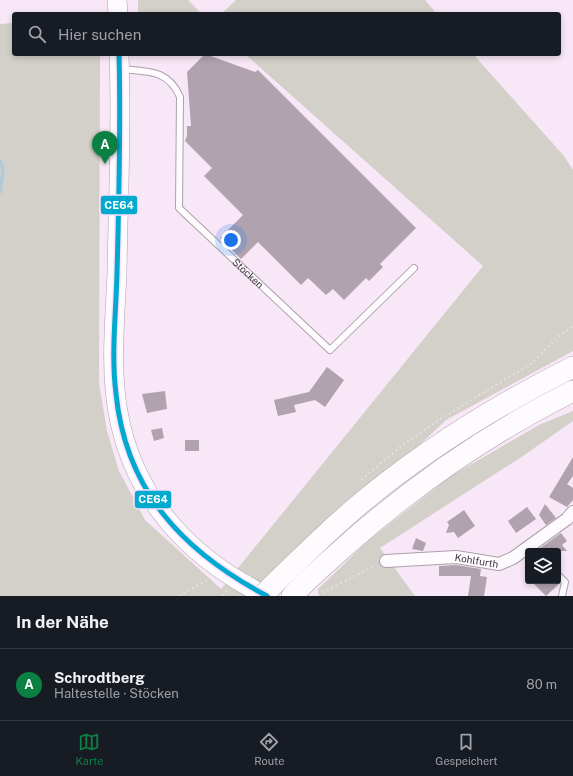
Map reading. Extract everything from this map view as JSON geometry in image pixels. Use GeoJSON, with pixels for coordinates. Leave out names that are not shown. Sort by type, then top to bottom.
{"type":"FeatureCollection","features":[{"type":"Feature","properties":{"kind":"highway"},"geometry":{"type":"LineString","coordinates":[[262,596],[273,588],[347,515],[410,466],[486,414],[573,367]]}},
{"type":"Feature","properties":{"kind":"highway"},"geometry":{"type":"LineString","coordinates":[[302,594],[365,528],[425,481],[500,431],[573,391]]}},
{"type":"Feature","properties":{"kind":"main road"},"geometry":{"type":"LineString","coordinates":[[117,0],[118,12]]}},
{"type":"Feature","properties":{"kind":"main road","name":"Stöcken"},"geometry":{"type":"LineString","coordinates":[[120,61],[114,367],[118,413],[134,467],[161,514],[191,546],[225,572],[273,588]]}},
{"type":"Feature","properties":{"kind":"street","name":"Kohlfurth"},"geometry":{"type":"LineString","coordinates":[[533,548],[573,512]]}},
{"type":"Feature","properties":{"kind":"street","name":"Kohlfurth"},"geometry":{"type":"LineString","coordinates":[[386,561],[456,557],[499,564],[525,552]]}},
{"type":"Feature","properties":{"kind":"lane","name":"Stöcken"},"geometry":{"type":"LineString","coordinates":[[120,61],[163,76],[175,86],[180,97],[179,208],[330,350],[414,268]]}},
{"type":"Feature","properties":{"kind":"lane"},"geometry":{"type":"LineString","coordinates":[[561,578],[565,582],[562,596]]}},
{"type":"Feature","properties":{"kind":"path"},"geometry":{"type":"LineString","coordinates":[[302,594],[386,561]]}},
{"type":"Feature","properties":{"kind":"path"},"geometry":{"type":"LineString","coordinates":[[179,596],[200,583],[225,572]]}},
{"type":"Feature","properties":{"kind":"shaded area"},"geometry":{"type":"Polygon","coordinates":[[[138,0],[188,0],[200,12],[138,12],[138,0]]]}},
{"type":"Feature","properties":{"kind":"shaded area"},"geometry":{"type":"Polygon","coordinates":[[[236,0],[425,0],[435,12],[223,12],[236,0]]]}},
{"type":"Feature","properties":{"kind":"shaded area"},"geometry":{"type":"Polygon","coordinates":[[[12,23],[12,56],[100,56],[99,383],[107,431],[119,471],[145,520],[221,589],[483,266],[247,56],[475,56],[564,156],[573,170],[573,351],[446,420],[259,596],[0,596],[0,24],[12,23]]]}},
{"type":"Feature","properties":{"kind":"shaded area"},"geometry":{"type":"Polygon","coordinates":[[[573,411],[573,421],[523,456],[380,548],[415,596],[318,596],[318,589],[369,540],[451,476],[539,425],[573,411]]]}},
{"type":"Feature","properties":{"kind":"building"},"geometry":{"type":"Polygon","coordinates":[[[203,56],[211,56],[255,72],[258,70],[416,228],[380,264],[383,267],[369,281],[366,278],[344,300],[333,289],[326,295],[308,278],[301,285],[258,242],[241,259],[220,238],[243,215],[204,176],[212,168],[185,141],[187,136],[187,126],[191,126],[187,72],[203,56]]]}},
{"type":"Feature","properties":{"kind":"building"},"geometry":{"type":"Polygon","coordinates":[[[327,367],[344,380],[325,407],[315,400],[294,405],[296,412],[278,416],[274,400],[309,392],[327,367]]]}},
{"type":"Feature","properties":{"kind":"building"},"geometry":{"type":"Polygon","coordinates":[[[165,391],[167,409],[147,413],[142,394],[165,391]]]}},
{"type":"Feature","properties":{"kind":"building"},"geometry":{"type":"Polygon","coordinates":[[[162,428],[164,438],[154,441],[151,430],[162,428]]]}},
{"type":"Feature","properties":{"kind":"building"},"geometry":{"type":"Polygon","coordinates":[[[185,440],[199,440],[199,451],[185,451],[185,440]]]}},
{"type":"Feature","properties":{"kind":"building"},"geometry":{"type":"Polygon","coordinates":[[[573,457],[573,476],[567,484],[573,488],[573,500],[567,507],[549,497],[573,457]]]}},
{"type":"Feature","properties":{"kind":"building"},"geometry":{"type":"Polygon","coordinates":[[[545,504],[556,518],[546,525],[539,515],[545,504]]]}},
{"type":"Feature","properties":{"kind":"building"},"geometry":{"type":"Polygon","coordinates":[[[527,507],[536,519],[516,533],[508,521],[527,507]]]}},
{"type":"Feature","properties":{"kind":"building"},"geometry":{"type":"Polygon","coordinates":[[[464,510],[475,526],[458,538],[454,532],[446,533],[449,525],[447,522],[464,510]]]}},
{"type":"Feature","properties":{"kind":"building"},"geometry":{"type":"Polygon","coordinates":[[[561,533],[567,541],[562,545],[567,551],[561,551],[561,548],[540,548],[561,533]]]}},
{"type":"Feature","properties":{"kind":"building"},"geometry":{"type":"Polygon","coordinates":[[[416,538],[426,543],[423,551],[412,549],[416,538]]]}},
{"type":"Feature","properties":{"kind":"building"},"geometry":{"type":"Polygon","coordinates":[[[456,565],[481,569],[480,576],[487,577],[484,596],[468,596],[471,576],[439,576],[439,566],[456,565]]]}},
{"type":"Feature","properties":{"kind":"building"},"geometry":{"type":"Polygon","coordinates":[[[534,584],[559,584],[546,596],[534,584]]]}},
{"type":"Feature","properties":{"kind":"waterway"},"geometry":{"type":"LineString","coordinates":[[0,161],[3,170],[0,192]]}},
{"type":"Feature","properties":{"kind":"transit line","name":"CE64"},"geometry":{"type":"LineString","coordinates":[[119,56],[120,164],[114,364],[116,394],[122,429],[132,461],[146,489],[164,515],[185,539],[210,560],[237,579],[267,596]]}},
{"type":"Feature","properties":{"kind":"place","name":"Schrodtberg"},"geometry":{"type":"Point","coordinates":[105,164]}}]}
